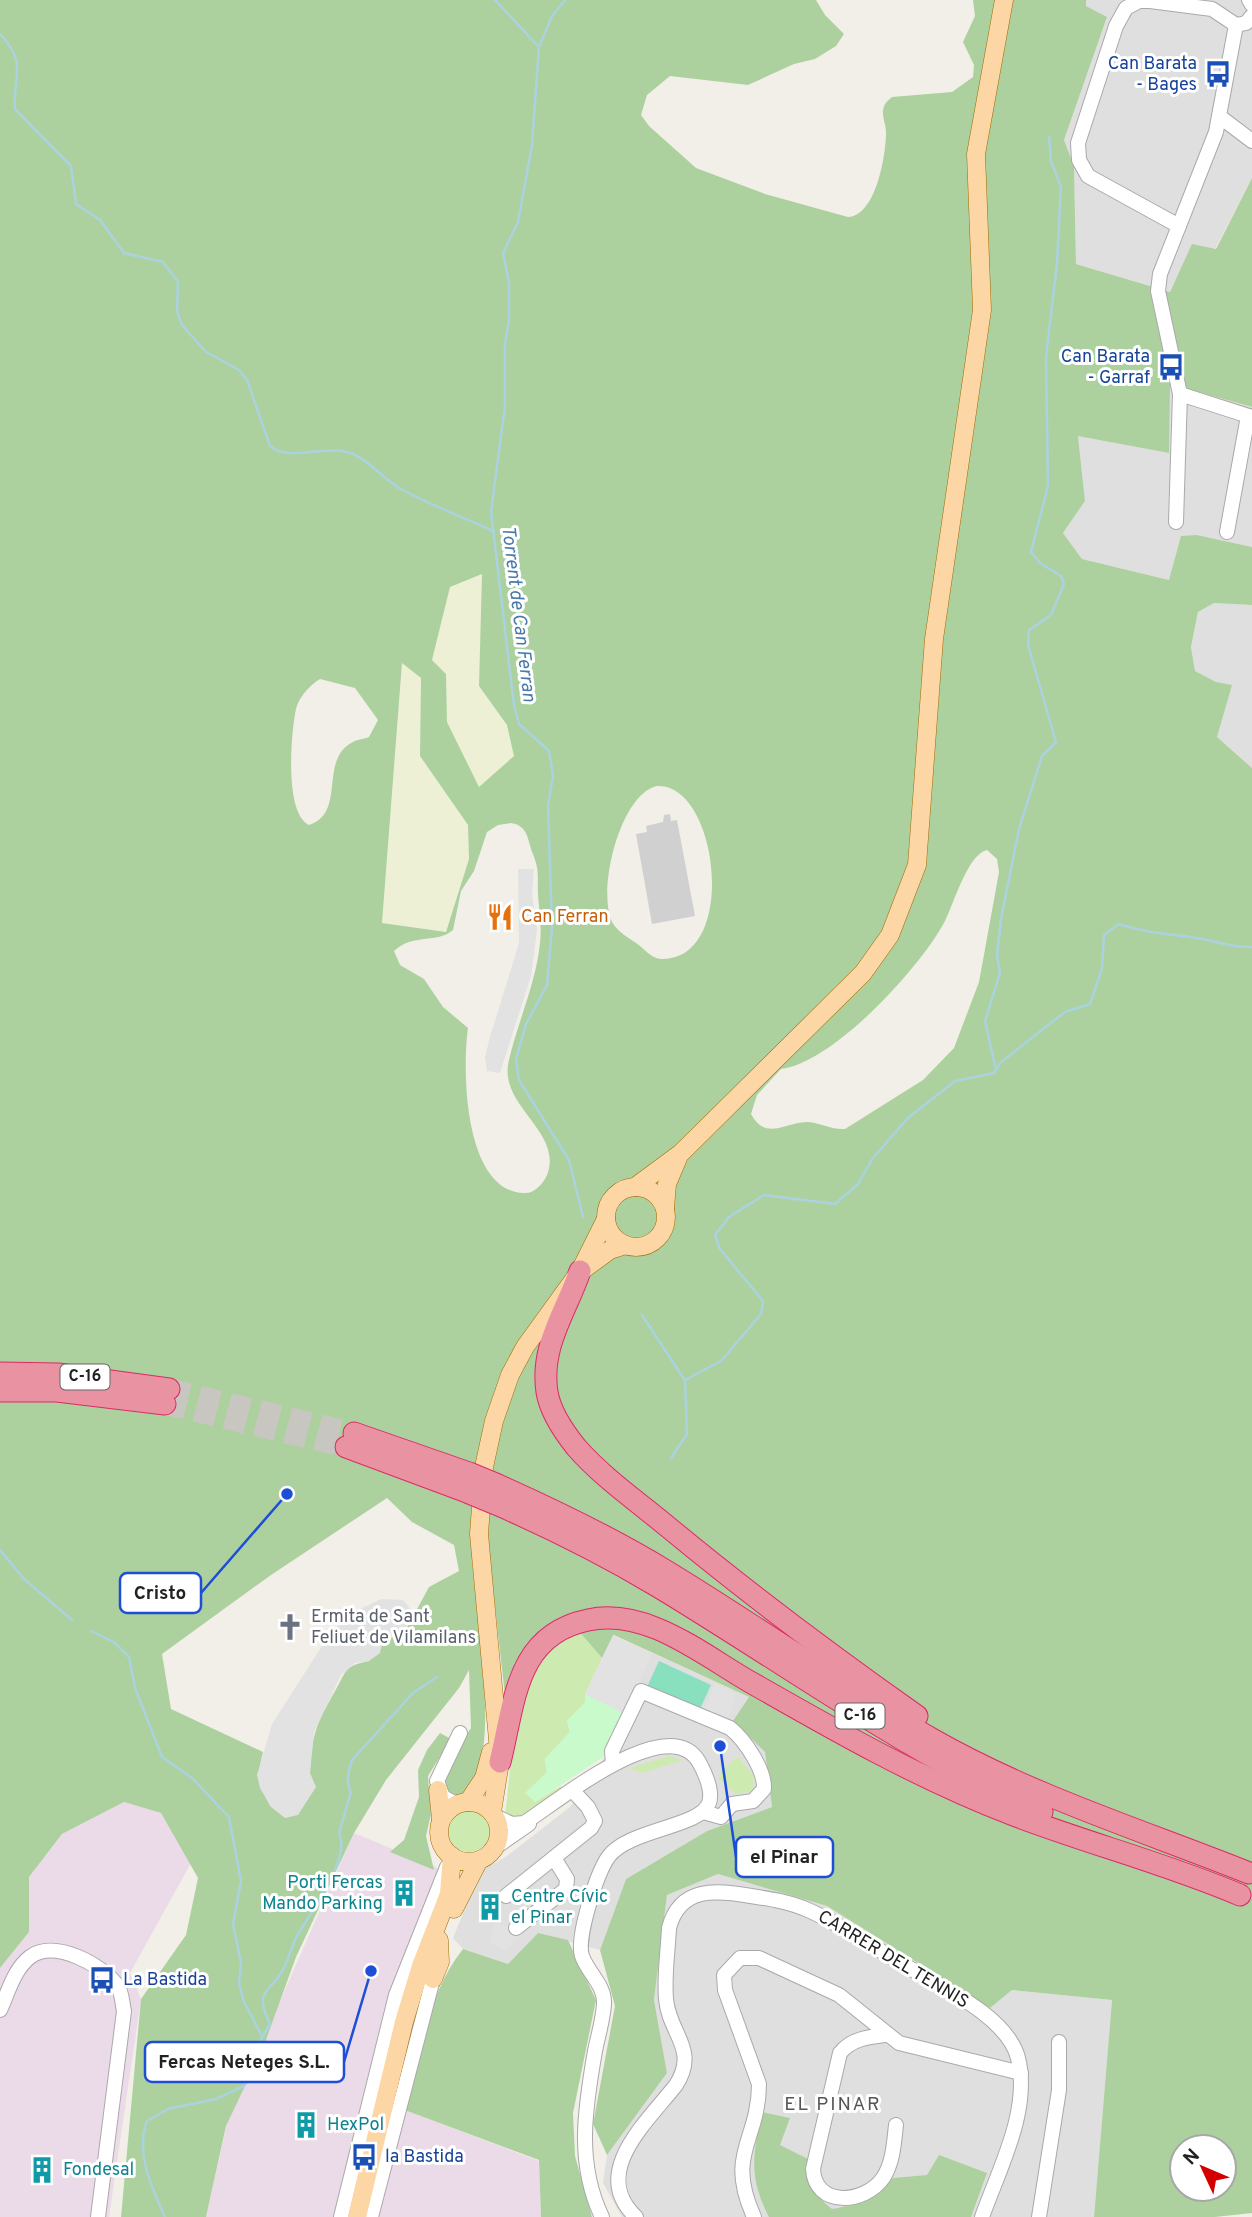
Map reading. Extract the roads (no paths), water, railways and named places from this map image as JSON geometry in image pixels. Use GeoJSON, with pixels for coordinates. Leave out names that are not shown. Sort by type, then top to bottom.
{"type":"FeatureCollection","features":[{"type":"Feature","properties":{"kind":"highway"},"geometry":{"type":"LineString","coordinates":[[580,1271],[549,1344],[545,1365],[547,1395],[562,1429],[578,1449],[728,1576],[978,1761]]}},
{"type":"Feature","properties":{"kind":"highway","name":"C-16"},"geometry":{"type":"LineString","coordinates":[[0,1373],[58,1374],[167,1396],[0,1391]]}},
{"type":"Feature","properties":{"kind":"highway","name":"C-16"},"geometry":{"type":"LineString","coordinates":[[350,1440],[468,1482],[650,1561],[890,1714],[978,1761],[1100,1815],[1244,1885]]}},
{"type":"Feature","properties":{"kind":"highway","name":"C-16"},"geometry":{"type":"LineString","coordinates":[[497,1494],[655,1585],[876,1726],[948,1767],[1047,1814],[1244,1885]]}},
{"type":"Feature","properties":{"kind":"highway"},"geometry":{"type":"LineString","coordinates":[[500,1762],[513,1697],[532,1656],[549,1638],[569,1625],[601,1618],[625,1618],[667,1634],[819,1721],[923,1776],[1050,1829],[1244,1885]]}},
{"type":"Feature","properties":{"kind":"main road"},"geometry":{"type":"LineString","coordinates":[[357,2217],[398,2041],[425,1981],[439,1940],[499,1833],[493,1814],[500,1762],[479,1534],[484,1467],[494,1421],[510,1375],[525,1348],[580,1271],[615,1195],[635,1187],[681,1153],[873,961],[901,911],[917,865],[934,639],[982,310],[976,154],[1003,0]]}},
{"type":"Feature","properties":{"kind":"main road"},"geometry":{"type":"LineString","coordinates":[[580,1271],[610,1250],[626,1245],[643,1245],[657,1237],[664,1226],[667,1184],[681,1153]]}},
{"type":"Feature","properties":{"kind":"main road"},"geometry":{"type":"LineString","coordinates":[[635,1187],[652,1191],[665,1208]]}},
{"type":"Feature","properties":{"kind":"main road"},"geometry":{"type":"LineString","coordinates":[[606,1219],[611,1234],[626,1245]]}},
{"type":"Feature","properties":{"kind":"main road"},"geometry":{"type":"LineString","coordinates":[[441,1819],[462,1803],[484,1778],[496,1725]]}},
{"type":"Feature","properties":{"kind":"main road"},"geometry":{"type":"LineString","coordinates":[[425,1981],[449,1894],[449,1854],[440,1839],[438,1790]]}},
{"type":"Feature","properties":{"kind":"main road"},"geometry":{"type":"LineString","coordinates":[[462,1803],[483,1805],[493,1814]]}},
{"type":"Feature","properties":{"kind":"main road"},"geometry":{"type":"LineString","coordinates":[[449,1854],[465,1861],[486,1854]]}},
{"type":"Feature","properties":{"kind":"street"},"geometry":{"type":"LineString","coordinates":[[1249,0],[1252,5]]}},
{"type":"Feature","properties":{"kind":"street"},"geometry":{"type":"LineString","coordinates":[[1179,226],[1088,176],[1079,160],[1078,143],[1116,26],[1126,8],[1139,1],[1199,6],[1217,11],[1232,23],[1246,23],[1252,16]]}},
{"type":"Feature","properties":{"kind":"street"},"geometry":{"type":"LineString","coordinates":[[1176,522],[1180,394],[1158,291],[1160,274],[1216,132],[1232,23],[1223,12],[1227,1]]}},
{"type":"Feature","properties":{"kind":"street"},"geometry":{"type":"LineString","coordinates":[[1219,116],[1252,141]]}},
{"type":"Feature","properties":{"kind":"street"},"geometry":{"type":"LineString","coordinates":[[1180,394],[1250,417],[1227,532]]}},
{"type":"Feature","properties":{"kind":"street"},"geometry":{"type":"LineString","coordinates":[[602,2217],[591,2191],[584,2134],[604,2000],[582,1955],[582,1931],[602,1866],[617,1847],[636,1836],[704,1812],[721,1817],[732,1804],[753,1801],[764,1789],[763,1778],[741,1739],[730,1728],[641,1692],[612,1751],[613,1764]]}},
{"type":"Feature","properties":{"kind":"street"},"geometry":{"type":"LineString","coordinates":[[460,1732],[438,1773],[438,1790],[447,1801],[462,1803]]}},
{"type":"Feature","properties":{"kind":"street"},"geometry":{"type":"LineString","coordinates":[[486,1854],[572,1790],[613,1764],[661,1747],[678,1747],[696,1759],[710,1792],[704,1812]]}},
{"type":"Feature","properties":{"kind":"street"},"geometry":{"type":"LineString","coordinates":[[506,1896],[595,1821],[588,1807],[572,1790]]}},
{"type":"Feature","properties":{"kind":"street"},"geometry":{"type":"LineString","coordinates":[[710,1792],[727,1796],[732,1804]]}},
{"type":"Feature","properties":{"kind":"street"},"geometry":{"type":"LineString","coordinates":[[493,1814],[518,1825],[543,1811]]}},
{"type":"Feature","properties":{"kind":"street"},"geometry":{"type":"LineString","coordinates":[[341,2217],[400,1982],[447,1867],[449,1854]]}},
{"type":"Feature","properties":{"kind":"street"},"geometry":{"type":"LineString","coordinates":[[516,1928],[566,1889],[567,1880],[554,1858]]}},
{"type":"Feature","properties":{"kind":"street","name":"CARRER DEL TENNIS"},"geometry":{"type":"LineString","coordinates":[[636,2217],[618,2191],[617,2171],[627,2149],[684,2072],[684,2049],[666,2000],[669,1928],[677,1908],[699,1893],[710,1890],[785,1902],[822,1916],[993,2021],[1010,2038],[1021,2073],[1018,2111],[982,2217]]}},
{"type":"Feature","properties":{"kind":"street"},"geometry":{"type":"LineString","coordinates":[[0,2010],[26,1960],[50,1950],[61,1951],[106,1972],[120,1987],[124,2011],[97,2217]]}},
{"type":"Feature","properties":{"kind":"street"},"geometry":{"type":"LineString","coordinates":[[754,2217],[741,2179],[742,2155],[759,2100],[760,2084],[725,1990],[724,1975],[740,1958],[759,1958],[839,1995],[885,2035],[899,2043],[1021,2073]]}},
{"type":"Feature","properties":{"kind":"street"},"geometry":{"type":"LineString","coordinates":[[371,2217],[425,1981]]}},
{"type":"Feature","properties":{"kind":"street"},"geometry":{"type":"LineString","coordinates":[[885,2035],[865,2037],[846,2045],[840,2053],[813,2169],[816,2183],[834,2198],[845,2200],[872,2189],[889,2166],[896,2125]]}},
{"type":"Feature","properties":{"kind":"street"},"geometry":{"type":"LineString","coordinates":[[1039,2217],[1059,2090],[1059,2042]]}},
{"type":"Feature","properties":{"kind":"waterway","name":"Torrent de Can Ferran"},"geometry":{"type":"LineString","coordinates":[[495,0],[539,47],[532,145],[518,222],[503,253],[509,282],[509,320],[505,344],[505,406],[491,512],[514,705],[519,724],[549,751],[553,776],[548,805],[552,927],[547,985],[526,1024],[516,1059],[519,1080],[569,1160],[583,1217]]}},
{"type":"Feature","properties":{"kind":"waterway"},"geometry":{"type":"LineString","coordinates":[[539,47],[552,16],[565,0]]}},
{"type":"Feature","properties":{"kind":"waterway"},"geometry":{"type":"LineString","coordinates":[[0,34],[9,45],[17,63],[15,109],[71,166],[76,204],[100,220],[124,253],[163,262],[178,282],[177,311],[182,325],[206,352],[239,370],[247,380],[270,446],[287,453],[332,450],[353,454],[401,489],[493,531]]}},
{"type":"Feature","properties":{"kind":"waterway"},"geometry":{"type":"LineString","coordinates":[[996,1070],[985,1021],[1000,973],[997,955],[1001,919],[1019,829],[1042,756],[1056,742],[1028,645],[1029,630],[1051,615],[1064,584],[1061,576],[1040,563],[1031,552],[1048,486],[1046,357],[1057,263],[1061,187],[1051,161],[1049,137]]}},
{"type":"Feature","properties":{"kind":"waterway","name":"Torrent de Can Ferran"},"geometry":{"type":"LineString","coordinates":[[671,1458],[687,1434],[685,1380],[721,1361],[761,1314],[763,1301],[720,1249],[715,1235],[729,1217],[764,1195],[835,1204],[858,1184],[873,1158],[908,1118],[955,1081],[994,1073],[1001,1062],[1065,1012],[1090,1004],[1102,969],[1104,935],[1119,924],[1252,947]]}},
{"type":"Feature","properties":{"kind":"waterway"},"geometry":{"type":"LineString","coordinates":[[642,1315],[684,1379]]}},
{"type":"Feature","properties":{"kind":"waterway","name":"Torrent de Can Ferran"},"geometry":{"type":"LineString","coordinates":[[0,1550],[24,1579],[72,1620]]}},
{"type":"Feature","properties":{"kind":"waterway","name":"Torrent de Can Ferran"},"geometry":{"type":"LineString","coordinates":[[91,1631],[115,1643],[129,1657],[135,1688],[162,1757],[192,1778],[229,1817],[241,1881],[233,1924],[241,1963],[239,1984],[244,2002],[262,2036]]}},
{"type":"Feature","properties":{"kind":"waterway","name":"Torrent de Can Ferran"},"geometry":{"type":"LineString","coordinates":[[165,2217],[150,2182],[144,2158],[147,2121],[168,2109],[216,2099],[244,2086],[252,2074],[257,2046],[270,2024],[263,2004],[264,1995],[282,1971],[297,1936],[328,1885],[340,1856],[339,1833],[351,1792],[348,1776],[352,1760],[413,1693],[437,1677]]}},
{"type":"Feature","properties":{"kind":"tunnel"},"geometry":{"type":"LineString","coordinates":[[169,1389],[354,1433]]}},
{"type":"Feature","properties":{"kind":"tunnel"},"geometry":{"type":"LineString","coordinates":[[165,1404],[346,1447]]}},
{"type":"Feature","properties":{"kind":"place","name":"Can Barata - Bages"},"geometry":{"type":"Point","coordinates":[1218,74]}},
{"type":"Feature","properties":{"kind":"place","name":"Can Barata - Garraf"},"geometry":{"type":"Point","coordinates":[1171,367]}},
{"type":"Feature","properties":{"kind":"place","name":"Can Ferran"},"geometry":{"type":"Point","coordinates":[500,917]}},
{"type":"Feature","properties":{"kind":"place","name":"Cristo"},"geometry":{"type":"Point","coordinates":[287,1494]}},
{"type":"Feature","properties":{"kind":"place","name":"Ermita de Sant Feliuet de Vilamilans"},"geometry":{"type":"Point","coordinates":[290,1627]}},
{"type":"Feature","properties":{"kind":"place","name":"el Pinar"},"geometry":{"type":"Point","coordinates":[720,1746]}},
{"type":"Feature","properties":{"kind":"place","name":"Porti Fercas Mando Parking"},"geometry":{"type":"Point","coordinates":[404,1893]}},
{"type":"Feature","properties":{"kind":"place","name":"Centre Cívic el Pinar"},"geometry":{"type":"Point","coordinates":[490,1907]}},
{"type":"Feature","properties":{"kind":"place","name":"Fercas Neteges S.L."},"geometry":{"type":"Point","coordinates":[371,1971]}},
{"type":"Feature","properties":{"kind":"place","name":"La Bastida"},"geometry":{"type":"Point","coordinates":[102,1980]}},
{"type":"Feature","properties":{"kind":"place","name":"HexPol"},"geometry":{"type":"Point","coordinates":[306,2125]}},
{"type":"Feature","properties":{"kind":"place","name":"la Bastida"},"geometry":{"type":"Point","coordinates":[364,2157]}},
{"type":"Feature","properties":{"kind":"place","name":"Fondesal"},"geometry":{"type":"Point","coordinates":[42,2170]}},
{"type":"Feature","properties":{"kind":"district","name":"EL PINAR"},"geometry":{"type":"Point","coordinates":[833,2105]}}]}
